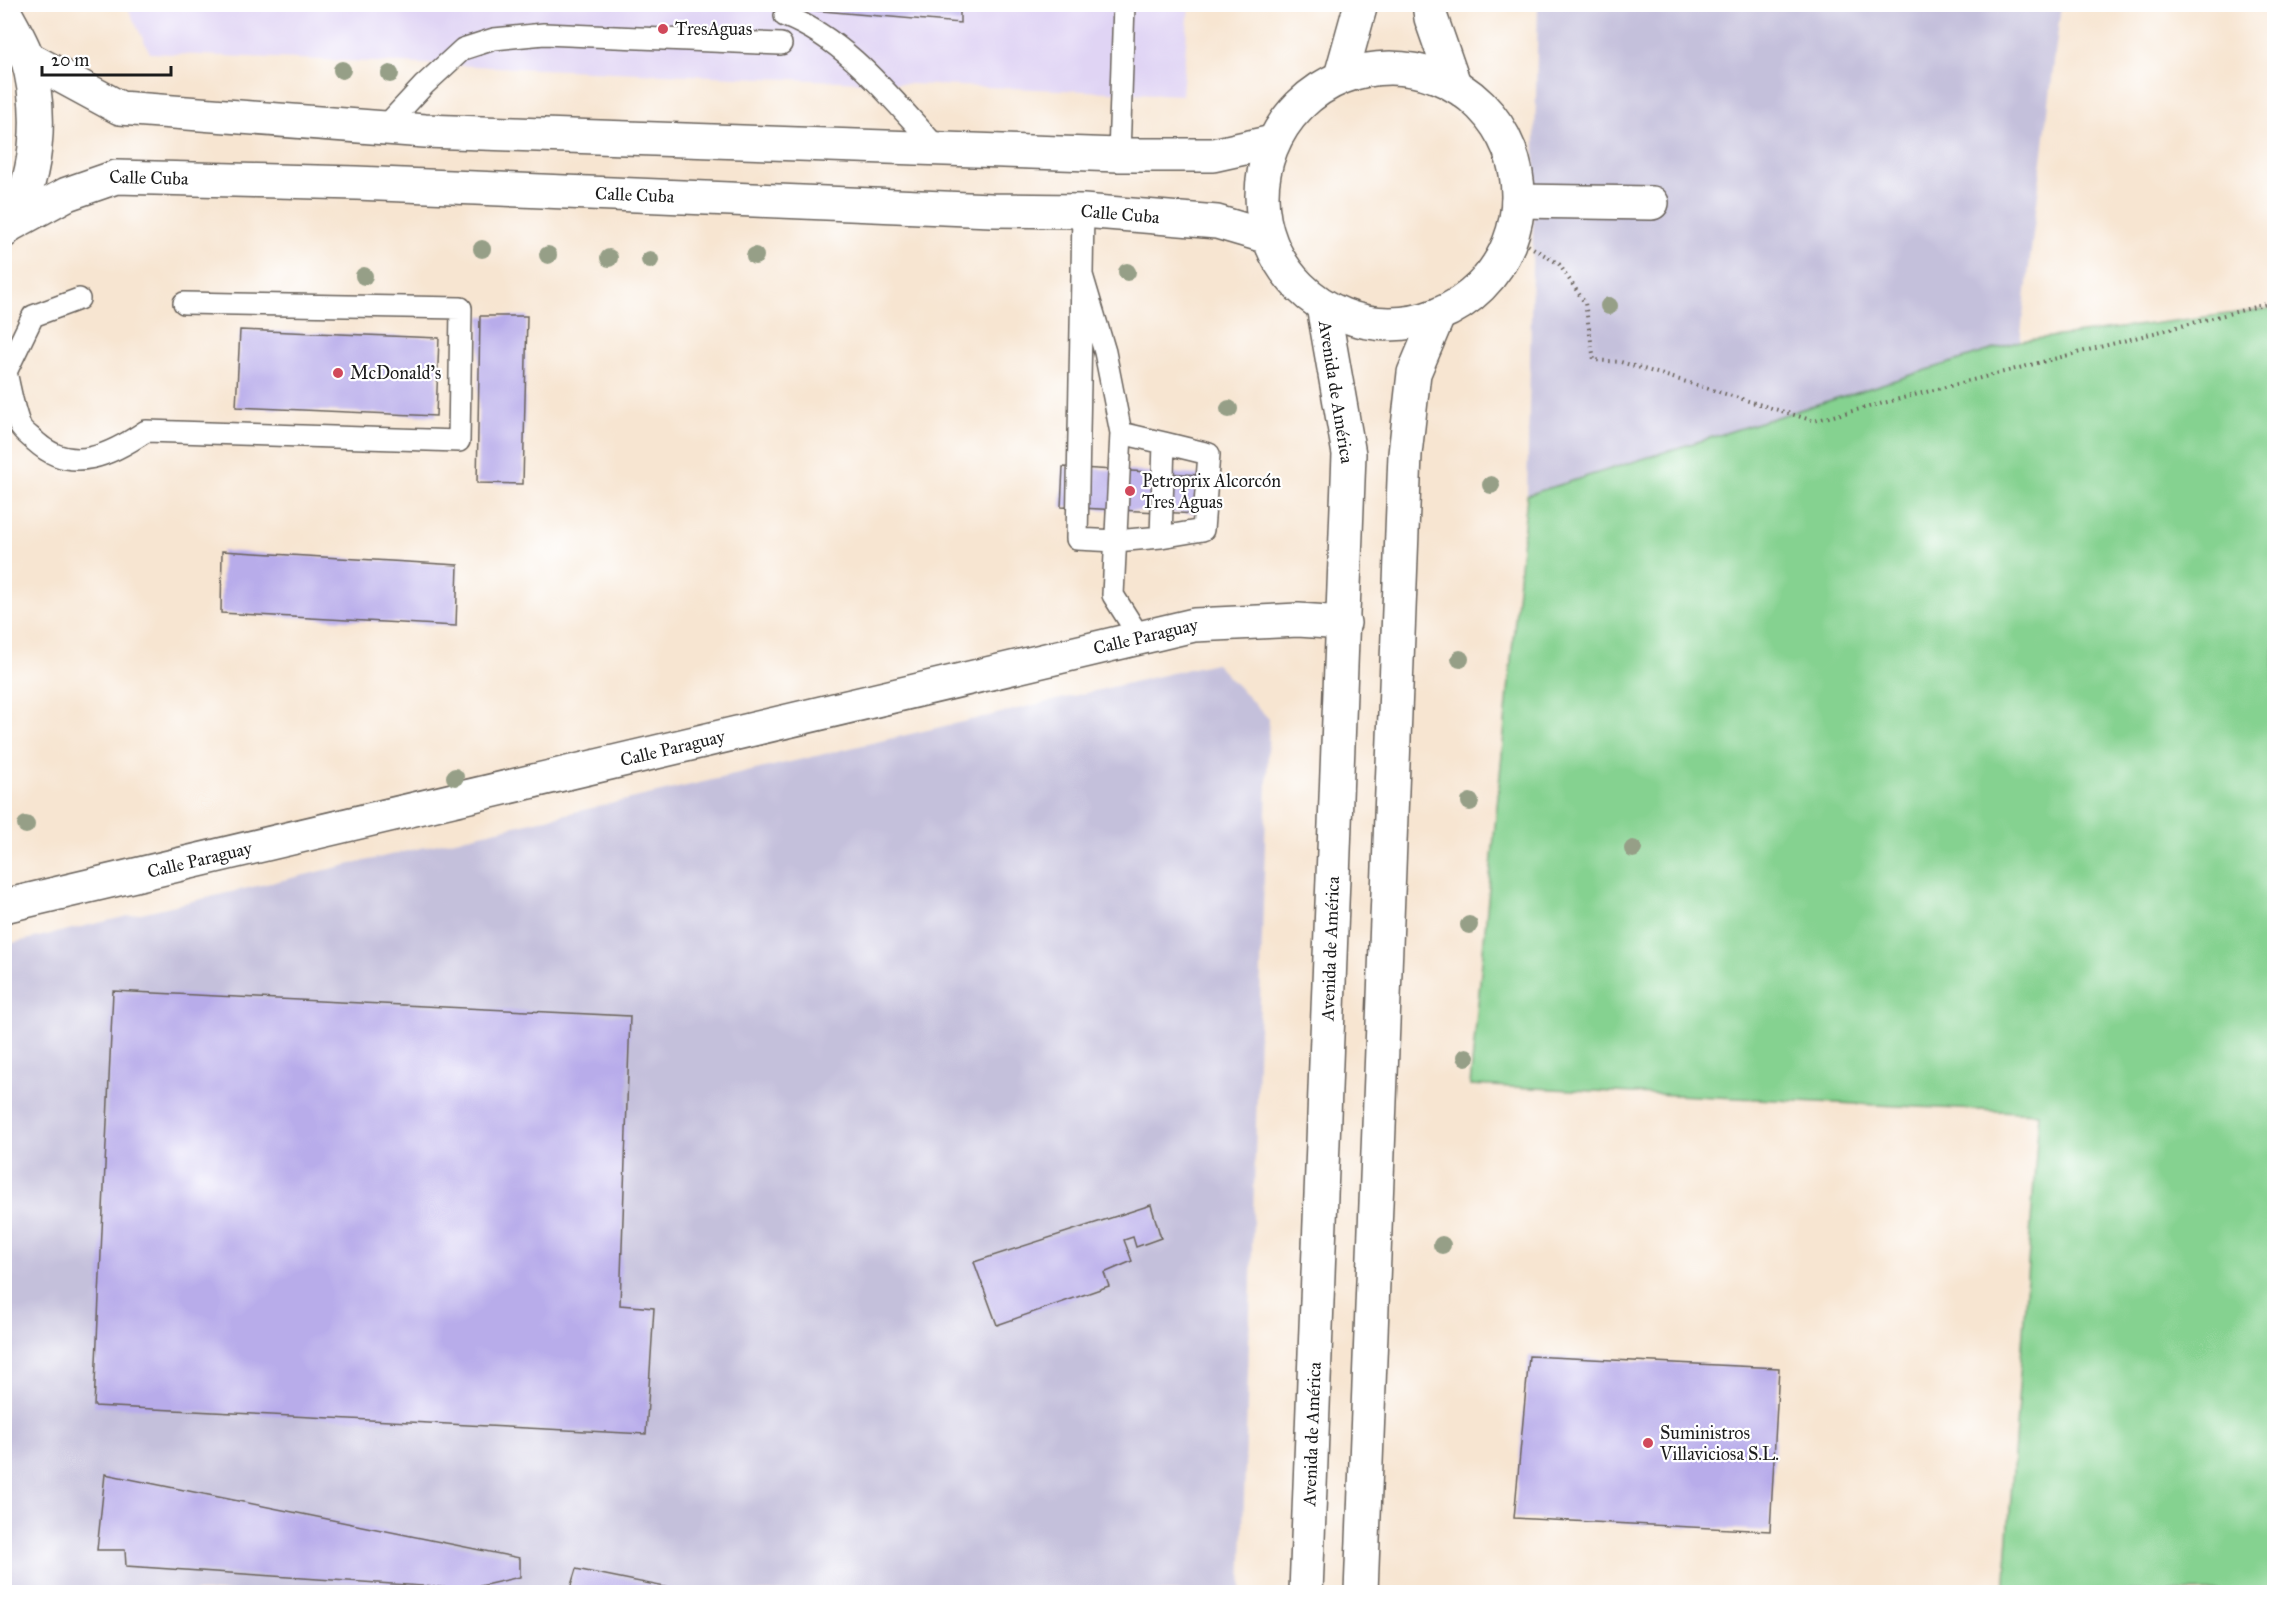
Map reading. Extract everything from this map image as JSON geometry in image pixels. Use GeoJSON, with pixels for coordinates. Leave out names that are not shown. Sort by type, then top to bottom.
{"type":"FeatureCollection","features":[{"type":"Feature","properties":{"kind":"street"},"geometry":{"type":"LineString","coordinates":[[1341,76],[1361,4]]}},
{"type":"Feature","properties":{"kind":"street"},"geometry":{"type":"LineString","coordinates":[[1429,4],[1431,18],[1454,84]]}},
{"type":"Feature","properties":{"kind":"street"},"geometry":{"type":"LineString","coordinates":[[4,11],[26,57],[37,115],[31,173],[6,228]]}},
{"type":"Feature","properties":{"kind":"street"},"geometry":{"type":"LineString","coordinates":[[26,57],[120,108],[384,128],[1119,155],[1213,155],[1272,142]]}},
{"type":"Feature","properties":{"kind":"street"},"geometry":{"type":"LineString","coordinates":[[1379,67],[1418,70],[1454,84],[1482,105],[1503,133],[1516,166],[1518,201],[1513,235],[1496,270],[1470,297],[1438,316],[1399,325],[1359,322],[1323,306],[1289,276],[1268,237],[1261,205],[1263,173],[1272,142],[1290,115],[1313,92],[1341,76],[1379,67]]}},
{"type":"Feature","properties":{"kind":"street","name":"Calle Cuba"},"geometry":{"type":"LineString","coordinates":[[6,228],[67,194],[116,177],[1083,211],[1217,222],[1268,237]]}},
{"type":"Feature","properties":{"kind":"street"},"geometry":{"type":"LineString","coordinates":[[1518,201],[1652,203]]}},
{"type":"Feature","properties":{"kind":"street","name":"Avenida de América"},"geometry":{"type":"LineString","coordinates":[[1306,1593],[1349,454],[1323,306]]}},
{"type":"Feature","properties":{"kind":"street"},"geometry":{"type":"LineString","coordinates":[[1360,1593],[1405,454],[1414,373],[1438,316]]}},
{"type":"Feature","properties":{"kind":"street","name":"Calle Paraguay"},"geometry":{"type":"LineString","coordinates":[[4,906],[1194,625],[1298,620],[1344,623]]}},
{"type":"Feature","properties":{"kind":"lane"},"geometry":{"type":"LineString","coordinates":[[1119,155],[1124,4]]}},
{"type":"Feature","properties":{"kind":"lane"},"geometry":{"type":"LineString","coordinates":[[785,16],[810,26],[844,53],[939,150]]}},
{"type":"Feature","properties":{"kind":"lane"},"geometry":{"type":"LineString","coordinates":[[384,128],[424,85],[463,49],[494,39],[544,34],[781,44]]}},
{"type":"Feature","properties":{"kind":"lane"},"geometry":{"type":"LineString","coordinates":[[1083,211],[1077,539],[1116,541],[1203,530],[1209,454],[1121,434]]}},
{"type":"Feature","properties":{"kind":"lane"},"geometry":{"type":"LineString","coordinates":[[1082,275],[1105,352],[1121,434],[1113,595],[1140,638]]}},
{"type":"Feature","properties":{"kind":"lane"},"geometry":{"type":"LineString","coordinates":[[79,299],[33,316],[6,372],[21,428],[41,446],[58,456],[81,461],[120,449],[146,431],[459,441],[461,308],[184,303]]}},
{"type":"Feature","properties":{"kind":"lane"},"geometry":{"type":"LineString","coordinates":[[1161,537],[1164,443]]}},
{"type":"Feature","properties":{"kind":"path"},"geometry":{"type":"LineString","coordinates":[[1513,235],[1559,264],[1572,283],[1584,303],[1594,360],[1621,362],[1814,421],[2274,302]]}},
{"type":"Feature","properties":{"kind":"shaded area","name":"TresAguas"},"geometry":{"type":"Polygon","coordinates":[[[126,5],[1189,5],[1182,95],[150,53],[126,5]]]}},
{"type":"Feature","properties":{"kind":"shaded area"},"geometry":{"type":"Polygon","coordinates":[[[1538,5],[2061,5],[2020,341],[1527,495],[1538,5]]]}},
{"type":"Feature","properties":{"kind":"shaded area"},"geometry":{"type":"Polygon","coordinates":[[[1215,663],[1269,719],[1241,1592],[5,1592],[4,945],[1215,663]]]}},
{"type":"Feature","properties":{"kind":"green space"},"geometry":{"type":"Polygon","coordinates":[[[2274,308],[2274,1592],[2004,1592],[2039,1113],[1470,1085],[1527,495],[2020,341],[2274,308]]]}},
{"type":"Feature","properties":{"kind":"building","name":"TresAguas"},"geometry":{"type":"Polygon","coordinates":[[[765,4],[960,4],[960,23],[765,6],[765,4]]]}},
{"type":"Feature","properties":{"kind":"building"},"geometry":{"type":"Polygon","coordinates":[[[480,316],[527,316],[523,484],[477,483],[480,316]]]}},
{"type":"Feature","properties":{"kind":"building","name":"McDonald's"},"geometry":{"type":"Polygon","coordinates":[[[240,330],[439,338],[436,416],[236,407],[240,330]]]}},
{"type":"Feature","properties":{"kind":"building","name":"Petroprix Alcorcón Tres Aguas"},"geometry":{"type":"Polygon","coordinates":[[[1063,467],[1199,475],[1197,514],[1061,507],[1063,467]]]}},
{"type":"Feature","properties":{"kind":"building"},"geometry":{"type":"Polygon","coordinates":[[[222,551],[458,565],[456,626],[221,613],[222,551]]]}},
{"type":"Feature","properties":{"kind":"building"},"geometry":{"type":"Polygon","coordinates":[[[113,991],[630,1016],[620,1305],[654,1308],[646,1434],[94,1406],[113,991]]]}},
{"type":"Feature","properties":{"kind":"building"},"geometry":{"type":"Polygon","coordinates":[[[1151,1205],[1161,1238],[1136,1247],[1133,1237],[1124,1240],[1132,1261],[1104,1273],[1109,1286],[997,1325],[974,1262],[1151,1205]]]}},
{"type":"Feature","properties":{"kind":"building","name":"Suministros Villaviciosa S.L."},"geometry":{"type":"Polygon","coordinates":[[[1529,1356],[1779,1368],[1770,1531],[1514,1518],[1529,1356]]]}},
{"type":"Feature","properties":{"kind":"building"},"geometry":{"type":"Polygon","coordinates":[[[105,1474],[520,1558],[520,1577],[467,1589],[126,1566],[125,1550],[97,1550],[105,1474]]]}},
{"type":"Feature","properties":{"kind":"building"},"geometry":{"type":"Polygon","coordinates":[[[576,1569],[685,1591],[685,1592],[569,1592],[576,1569]]]}},
{"type":"Feature","properties":{"kind":"place","name":"TresAguas"},"geometry":{"type":"Point","coordinates":[663,29]}},
{"type":"Feature","properties":{"kind":"place","name":"McDonald's"},"geometry":{"type":"Point","coordinates":[338,373]}},
{"type":"Feature","properties":{"kind":"place","name":"Petroprix Alcorcón Tres Aguas"},"geometry":{"type":"Point","coordinates":[1130,491]}},
{"type":"Feature","properties":{"kind":"place","name":"Suministros Villaviciosa S.L."},"geometry":{"type":"Point","coordinates":[1648,1443]}}]}
